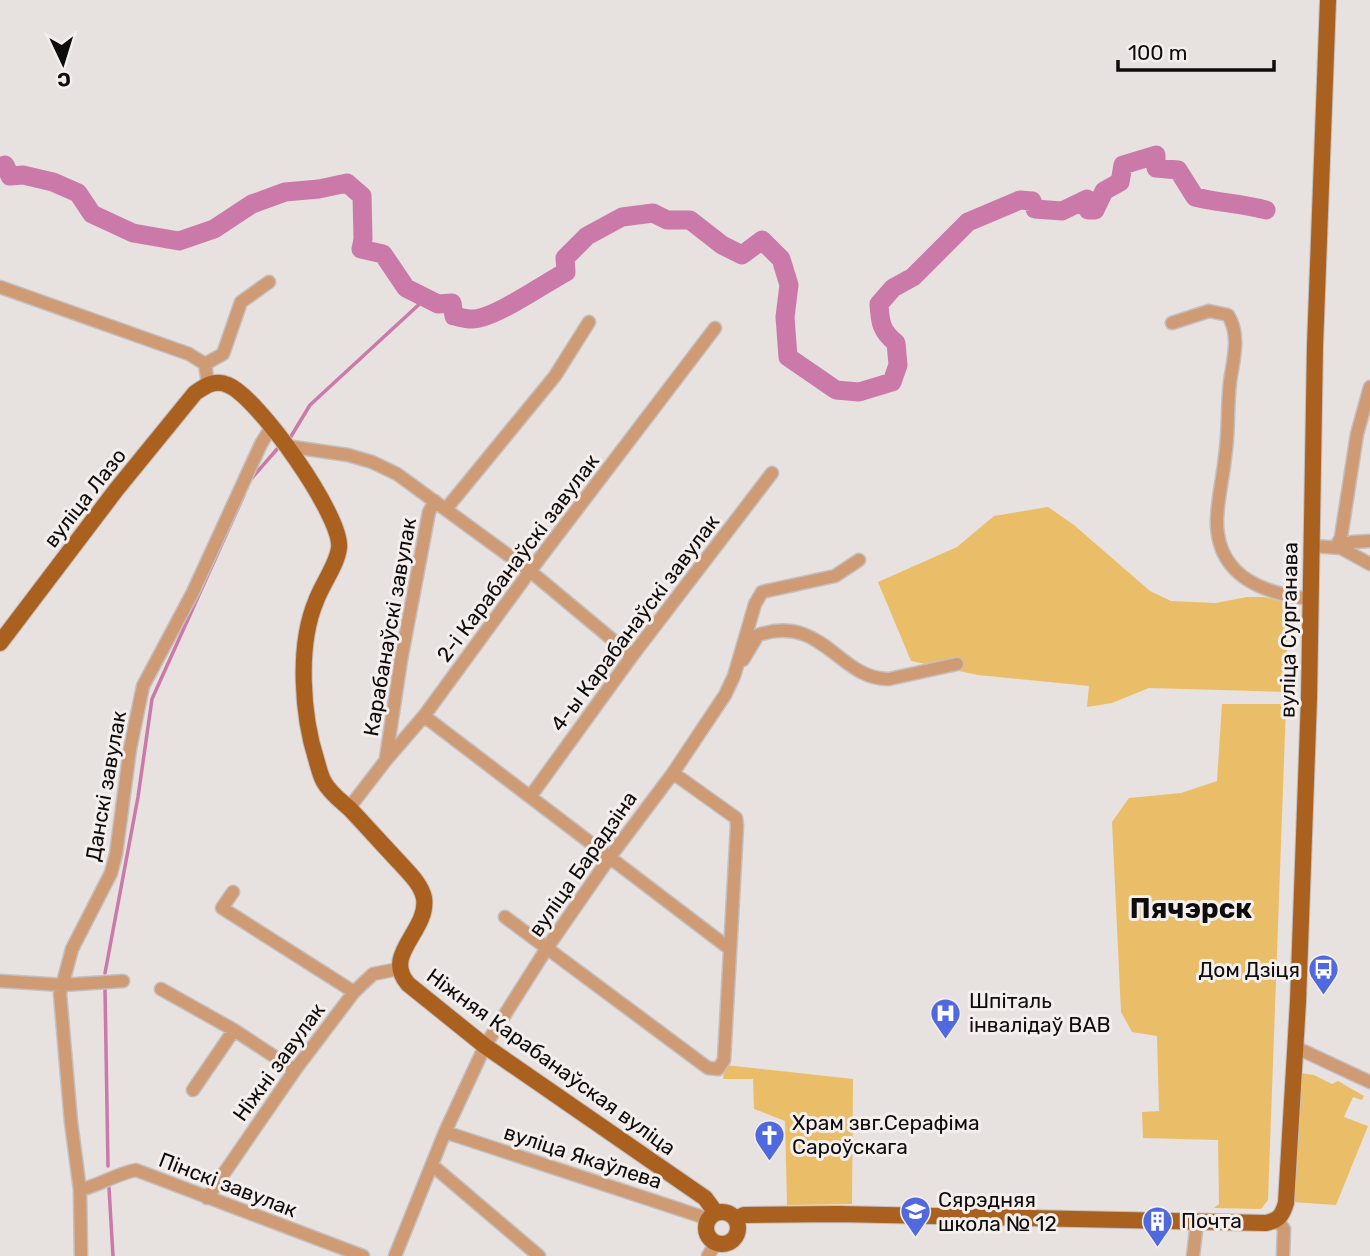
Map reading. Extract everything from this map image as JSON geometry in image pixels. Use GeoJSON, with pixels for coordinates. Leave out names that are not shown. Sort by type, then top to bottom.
{"type":"FeatureCollection","features":[{"type":"Feature","properties":{"kind":"main road","name":"вуліца Сурганава"},"geometry":{"type":"LineString","coordinates":[[1278,1220],[1286,1203],[1295,1047],[1328,0]]}},
{"type":"Feature","properties":{"kind":"main road","name":"Ніжняя Карабанаўская вуліца"},"geometry":{"type":"LineString","coordinates":[[208,384],[229,385],[248,398],[286,446],[337,530],[340,548],[315,602],[307,632],[305,698],[316,762],[324,783],[410,874],[424,895],[422,916],[400,959],[398,969],[401,976],[485,1046],[705,1198],[713,1216]]}},
{"type":"Feature","properties":{"kind":"main road","name":"вуліца Лазо"},"geometry":{"type":"LineString","coordinates":[[3,633],[195,393],[208,384]]}},
{"type":"Feature","properties":{"kind":"main road"},"geometry":{"type":"LineString","coordinates":[[730,1214],[735,1219],[737,1234],[720,1249],[707,1232],[713,1216],[730,1214]]}},
{"type":"Feature","properties":{"kind":"main road"},"geometry":{"type":"LineString","coordinates":[[735,1219],[744,1215],[837,1214],[1266,1223],[1278,1220]]}},
{"type":"Feature","properties":{"kind":"street"},"geometry":{"type":"LineString","coordinates":[[205,364],[223,354],[241,302],[269,282]]}},
{"type":"Feature","properties":{"kind":"street"},"geometry":{"type":"LineString","coordinates":[[0,287],[189,354],[205,364],[208,384]]}},
{"type":"Feature","properties":{"kind":"street"},"geometry":{"type":"LineString","coordinates":[[1172,323],[1209,311],[1228,315],[1233,323],[1236,338],[1217,524],[1222,553],[1231,569],[1248,581],[1291,597],[1311,599]]}},
{"type":"Feature","properties":{"kind":"street"},"geometry":{"type":"LineString","coordinates":[[446,509],[555,376],[589,322]]}},
{"type":"Feature","properties":{"kind":"street","name":"2-і Карабанаўскі завулак"},"geometry":{"type":"LineString","coordinates":[[349,808],[424,716],[530,571],[715,328]]}},
{"type":"Feature","properties":{"kind":"street"},"geometry":{"type":"LineString","coordinates":[[1336,548],[1341,537],[1357,434],[1370,387]]}},
{"type":"Feature","properties":{"kind":"street","name":"Данскі завулак"},"geometry":{"type":"LineString","coordinates":[[81,1256],[80,1190],[70,1109],[60,994],[62,985],[72,949],[111,873],[117,854],[130,749],[143,686],[193,592],[261,444],[272,426]]}},
{"type":"Feature","properties":{"kind":"street"},"geometry":{"type":"LineString","coordinates":[[286,446],[314,448],[372,462],[397,474],[530,571],[632,656]]}},
{"type":"Feature","properties":{"kind":"street","name":"4-ы Карабанаўскі завулак"},"geometry":{"type":"LineString","coordinates":[[530,797],[632,656],[772,473]]}},
{"type":"Feature","properties":{"kind":"street","name":"Карабанаўскі завулак"},"geometry":{"type":"LineString","coordinates":[[386,760],[403,647],[429,512],[435,501]]}},
{"type":"Feature","properties":{"kind":"street"},"geometry":{"type":"LineString","coordinates":[[1336,548],[1352,542],[1370,541]]}},
{"type":"Feature","properties":{"kind":"street"},"geometry":{"type":"LineString","coordinates":[[1312,546],[1341,548],[1370,564]]}},
{"type":"Feature","properties":{"kind":"street","name":"вуліца Барадзіна"},"geometry":{"type":"LineString","coordinates":[[395,1256],[445,1132],[485,1046],[547,948],[673,773],[725,695],[734,676],[755,604],[762,592],[835,576],[859,560]]}},
{"type":"Feature","properties":{"kind":"street"},"geometry":{"type":"LineString","coordinates":[[734,676],[758,635],[783,629],[802,633],[826,645],[852,665],[878,679],[957,664]]}},
{"type":"Feature","properties":{"kind":"street"},"geometry":{"type":"LineString","coordinates":[[424,716],[730,949]]}},
{"type":"Feature","properties":{"kind":"street"},"geometry":{"type":"LineString","coordinates":[[505,917],[708,1068],[718,1069],[724,1060],[736,818],[673,773]]}},
{"type":"Feature","properties":{"kind":"street"},"geometry":{"type":"LineString","coordinates":[[233,892],[222,908],[354,992]]}},
{"type":"Feature","properties":{"kind":"street","name":"Ніжні завулак"},"geometry":{"type":"LineString","coordinates":[[207,1198],[295,1070],[354,992],[373,974],[398,969]]}},
{"type":"Feature","properties":{"kind":"street"},"geometry":{"type":"LineString","coordinates":[[0,981],[62,985],[123,981]]}},
{"type":"Feature","properties":{"kind":"street"},"geometry":{"type":"LineString","coordinates":[[161,989],[234,1030],[295,1070]]}},
{"type":"Feature","properties":{"kind":"street"},"geometry":{"type":"LineString","coordinates":[[193,1090],[234,1030]]}},
{"type":"Feature","properties":{"kind":"street"},"geometry":{"type":"LineString","coordinates":[[1295,1047],[1370,1082]]}},
{"type":"Feature","properties":{"kind":"street","name":"вуліца Якаўлева"},"geometry":{"type":"LineString","coordinates":[[445,1132],[713,1216]]}},
{"type":"Feature","properties":{"kind":"street"},"geometry":{"type":"LineString","coordinates":[[432,1165],[538,1256]]}},
{"type":"Feature","properties":{"kind":"street","name":"Пінскі завулак"},"geometry":{"type":"LineString","coordinates":[[80,1190],[98,1185],[119,1173],[136,1170],[363,1256]]}},
{"type":"Feature","properties":{"kind":"street","name":"вуліца Сурганава"},"geometry":{"type":"LineString","coordinates":[[1278,1220],[1284,1229],[1283,1256]]}},
{"type":"Feature","properties":{"kind":"street"},"geometry":{"type":"LineString","coordinates":[[1193,1256],[1197,1222]]}},
{"type":"Feature","properties":{"kind":"shaded area"},"geometry":{"type":"Polygon","coordinates":[[[1048,507],[1074,525],[1150,591],[1171,601],[1216,603],[1247,597],[1264,597],[1288,603],[1286,692],[1149,688],[1112,703],[1087,707],[1089,686],[978,675],[911,661],[878,582],[957,547],[994,516],[1048,507]]]}},
{"type":"Feature","properties":{"kind":"shaded area"},"geometry":{"type":"Polygon","coordinates":[[[1222,704],[1286,706],[1268,1200],[1261,1209],[1214,1208],[1219,1204],[1218,1140],[1143,1138],[1142,1112],[1159,1111],[1157,1036],[1132,1032],[1121,1012],[1112,822],[1129,798],[1181,793],[1217,781],[1222,704]]]}},
{"type":"Feature","properties":{"kind":"shaded area"},"geometry":{"type":"Polygon","coordinates":[[[725,1065],[853,1079],[852,1204],[787,1205],[785,1121],[754,1109],[753,1079],[723,1079],[725,1065]]]}},
{"type":"Feature","properties":{"kind":"shaded area"},"geometry":{"type":"Polygon","coordinates":[[[1294,1072],[1314,1075],[1332,1084],[1338,1081],[1364,1096],[1362,1100],[1353,1097],[1344,1117],[1368,1126],[1336,1205],[1291,1202],[1294,1072]]]}},
{"type":"Feature","properties":{"kind":"waterway"},"geometry":{"type":"LineString","coordinates":[[0,167],[5,165],[10,176],[23,175],[53,182],[78,193],[92,214],[133,233],[179,241],[214,229],[252,204],[285,192],[347,183],[362,196],[361,249],[383,254],[406,288],[438,304],[452,303],[454,316],[469,319],[492,314],[566,272],[565,258],[587,236],[622,217],[653,213],[667,220],[690,220],[722,245],[742,255],[762,240],[781,259],[789,285],[785,317],[788,357],[836,390],[859,392],[892,382],[898,365],[896,343],[882,326],[879,304],[893,288],[913,277],[968,222],[1020,200],[1032,201],[1035,209],[1062,211],[1087,199],[1088,210],[1095,210],[1104,191],[1120,182],[1123,165],[1156,155],[1156,168],[1178,170],[1195,197],[1266,210]]}},
{"type":"Feature","properties":{"kind":"waterway"},"geometry":{"type":"LineString","coordinates":[[290,438],[310,405],[426,298]]}},
{"type":"Feature","properties":{"kind":"waterway"},"geometry":{"type":"LineString","coordinates":[[252,478],[278,448]]}},
{"type":"Feature","properties":{"kind":"waterway"},"geometry":{"type":"LineString","coordinates":[[105,973],[138,797],[152,699],[244,495]]}},
{"type":"Feature","properties":{"kind":"waterway"},"geometry":{"type":"LineString","coordinates":[[105,989],[108,1166]]}},
{"type":"Feature","properties":{"kind":"waterway"},"geometry":{"type":"LineString","coordinates":[[109,1188],[113,1256]]}},
{"type":"Feature","properties":{"kind":"place","name":"Дом Дзіця"},"geometry":{"type":"Point","coordinates":[1323,997]}},
{"type":"Feature","properties":{"kind":"place","name":"Шпіталь інвалідаў ВАВ"},"geometry":{"type":"Point","coordinates":[946,1040]}},
{"type":"Feature","properties":{"kind":"place","name":"Храм звг.Серафіма Сароўскага"},"geometry":{"type":"Point","coordinates":[769,1162]}},
{"type":"Feature","properties":{"kind":"place","name":"Сярэдняя школа № 12"},"geometry":{"type":"Point","coordinates":[915,1239]}},
{"type":"Feature","properties":{"kind":"place","name":"Почта"},"geometry":{"type":"Point","coordinates":[1158,1248]}},
{"type":"Feature","properties":{"kind":"district","name":"Пячэрск"},"geometry":{"type":"Point","coordinates":[1191,908]}}]}
